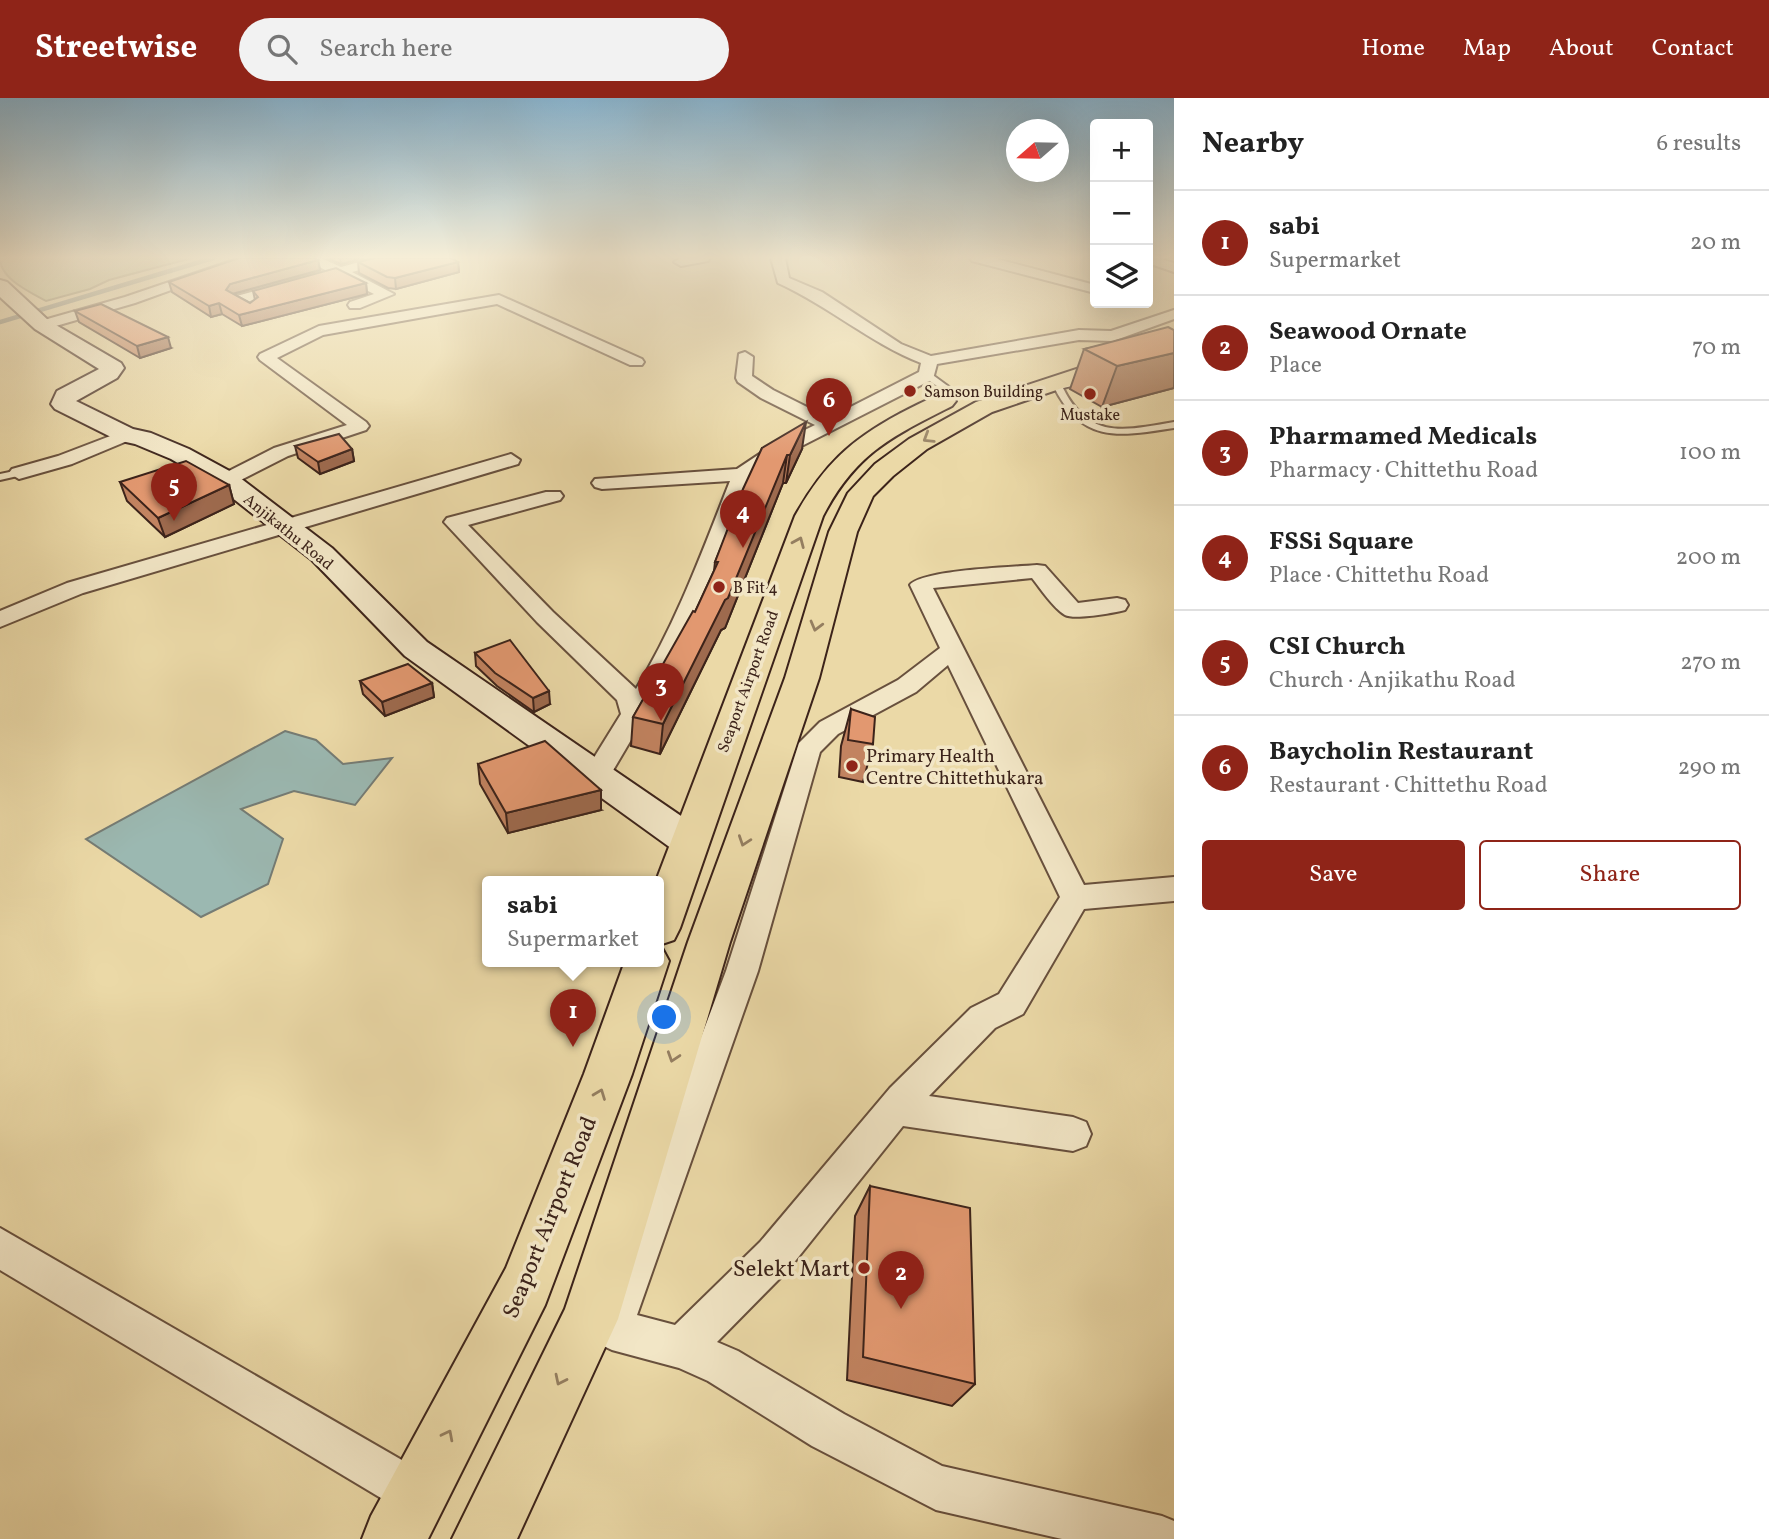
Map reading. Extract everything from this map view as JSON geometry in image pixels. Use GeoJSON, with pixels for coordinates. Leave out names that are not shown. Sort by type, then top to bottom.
{"type":"FeatureCollection","features":[{"type":"Feature","properties":{"kind":"main road","name":"Seaport Airport Road"},"geometry":{"type":"LineString","coordinates":[[664,914],[793,556],[809,516],[829,481],[853,455],[956,395],[1146,342]]}},
{"type":"Feature","properties":{"kind":"main road"},"geometry":{"type":"LineString","coordinates":[[484,1539],[511,1483],[601,1324],[709,942],[802,678],[843,532],[861,493],[884,470],[918,444],[984,407],[1146,342]]}},
{"type":"Feature","properties":{"kind":"main road","name":"Seaport Airport Road"},"geometry":{"type":"LineString","coordinates":[[405,1517],[526,1286],[608,1074],[645,967]]}},
{"type":"Feature","properties":{"kind":"street","name":"Anjikathu Road"},"geometry":{"type":"LineString","coordinates":[[42,325],[113,368],[109,373],[65,396],[63,404],[126,435],[142,438],[180,454],[226,480],[322,554],[416,649],[689,841]]}},
{"type":"Feature","properties":{"kind":"street"},"geometry":{"type":"LineString","coordinates":[[226,480],[281,452],[360,426],[266,357],[319,331],[351,325]]}},
{"type":"Feature","properties":{"kind":"street"},"geometry":{"type":"LineString","coordinates":[[556,325],[636,362]]}},
{"type":"Feature","properties":{"kind":"street"},"geometry":{"type":"LineString","coordinates":[[863,325],[929,368]]}},
{"type":"Feature","properties":{"kind":"street"},"geometry":{"type":"LineString","coordinates":[[603,482],[741,474],[929,368],[1005,346],[1079,335],[1146,342],[1163,325]]}},
{"type":"Feature","properties":{"kind":"street"},"geometry":{"type":"LineString","coordinates":[[746,357],[744,378],[767,394],[830,425]]}},
{"type":"Feature","properties":{"kind":"street"},"geometry":{"type":"LineString","coordinates":[[19,473],[65,460],[126,435]]}},
{"type":"Feature","properties":{"kind":"street"},"geometry":{"type":"LineString","coordinates":[[0,594],[8,615],[282,524],[511,460]]}},
{"type":"Feature","properties":{"kind":"street"},"geometry":{"type":"LineString","coordinates":[[595,777],[670,655],[701,584],[741,474]]}},
{"type":"Feature","properties":{"kind":"street"},"geometry":{"type":"LineString","coordinates":[[553,496],[454,522],[545,617],[629,697],[633,713]]}},
{"type":"Feature","properties":{"kind":"street"},"geometry":{"type":"LineString","coordinates":[[1075,898],[922,587],[923,582],[1037,570],[1072,610],[1117,605]]}},
{"type":"Feature","properties":{"kind":"street"},"geometry":{"type":"LineString","coordinates":[[953,649],[907,686],[830,728],[808,749],[742,971],[601,1324],[682,1348],[723,1367],[828,1430],[936,1487],[1162,1539]]}},
{"type":"Feature","properties":{"kind":"street"},"geometry":{"type":"LineString","coordinates":[[1075,898],[1174,889]]}},
{"type":"Feature","properties":{"kind":"street"},"geometry":{"type":"LineString","coordinates":[[682,1348],[774,1256],[895,1108],[983,1018],[1012,1004],[1075,898]]}},
{"type":"Feature","properties":{"kind":"street"},"geometry":{"type":"LineString","coordinates":[[895,1108],[1073,1134]]}},
{"type":"Feature","properties":{"kind":"street"},"geometry":{"type":"LineString","coordinates":[[0,1248],[405,1517]]}},
{"type":"Feature","properties":{"kind":"lane"},"geometry":{"type":"LineString","coordinates":[[1146,342],[1146,364],[1058,387],[1076,414],[1108,433],[1174,425]]}},
{"type":"Feature","properties":{"kind":"lane"},"geometry":{"type":"LineString","coordinates":[[929,368],[956,395]]}},
{"type":"Feature","properties":{"kind":"lane"},"geometry":{"type":"LineString","coordinates":[[0,477],[19,473]]}},
{"type":"Feature","properties":{"kind":"water"},"geometry":{"type":"Polygon","coordinates":[[[285,731],[316,740],[343,764],[392,758],[355,805],[294,791],[241,809],[283,839],[268,884],[201,917],[86,839],[285,731]]]}},
{"type":"Feature","properties":{"kind":"building"},"geometry":{"type":"Polygon","coordinates":[[[100,325],[144,325],[168,337],[137,346],[100,325]]]}},
{"type":"Feature","properties":{"kind":"building"},"geometry":{"type":"Polygon","coordinates":[[[1168,327],[1174,330],[1174,353],[1117,366],[1084,349],[1168,327]]]}},
{"type":"Feature","properties":{"kind":"building"},"geometry":{"type":"Polygon","coordinates":[[[806,422],[790,455],[787,455],[728,598],[663,724],[633,717],[693,611],[695,612],[718,562],[715,562],[762,448],[806,422]]]}},
{"type":"Feature","properties":{"kind":"building"},"geometry":{"type":"Polygon","coordinates":[[[339,434],[352,449],[318,462],[295,446],[339,434]]]}},
{"type":"Feature","properties":{"kind":"building"},"geometry":{"type":"Polygon","coordinates":[[[186,461],[229,485],[158,518],[120,482],[186,461]]]}},
{"type":"Feature","properties":{"kind":"building"},"geometry":{"type":"Polygon","coordinates":[[[510,640],[549,691],[533,698],[495,673],[475,653],[510,640]]]}},
{"type":"Feature","properties":{"kind":"building"},"geometry":{"type":"Polygon","coordinates":[[[408,664],[432,683],[382,702],[360,681],[408,664]]]}},
{"type":"Feature","properties":{"kind":"building"},"geometry":{"type":"Polygon","coordinates":[[[851,709],[875,717],[873,744],[848,740],[851,709]]]}},
{"type":"Feature","properties":{"kind":"building"},"geometry":{"type":"Polygon","coordinates":[[[545,741],[601,790],[506,813],[478,764],[545,741]]]}},
{"type":"Feature","properties":{"kind":"building"},"geometry":{"type":"Polygon","coordinates":[[[870,1186],[970,1208],[975,1384],[863,1357],[870,1186]]]}},
{"type":"Feature","properties":{"kind":"place","name":"Samson Building"},"geometry":{"type":"Point","coordinates":[910,391]}},
{"type":"Feature","properties":{"kind":"place","name":"Mustake"},"geometry":{"type":"Point","coordinates":[1090,394]}},
{"type":"Feature","properties":{"kind":"place","name":"Baycholin Restaurant"},"geometry":{"type":"Point","coordinates":[829,436]}},
{"type":"Feature","properties":{"kind":"place","name":"CSI Church"},"geometry":{"type":"Point","coordinates":[174,521]}},
{"type":"Feature","properties":{"kind":"place","name":"FSSi Square"},"geometry":{"type":"Point","coordinates":[743,548]}},
{"type":"Feature","properties":{"kind":"place","name":"B Fit 4"},"geometry":{"type":"Point","coordinates":[719,587]}},
{"type":"Feature","properties":{"kind":"place","name":"Pharmamed Medicals"},"geometry":{"type":"Point","coordinates":[661,721]}},
{"type":"Feature","properties":{"kind":"place","name":"Primary Health Centre Chittethukara"},"geometry":{"type":"Point","coordinates":[852,766]}},
{"type":"Feature","properties":{"kind":"place","name":"sabi"},"geometry":{"type":"Point","coordinates":[573,1047]}},
{"type":"Feature","properties":{"kind":"place","name":"Selekt Mart"},"geometry":{"type":"Point","coordinates":[864,1268]}},
{"type":"Feature","properties":{"kind":"place","name":"Seawood Ornate"},"geometry":{"type":"Point","coordinates":[901,1309]}}]}
